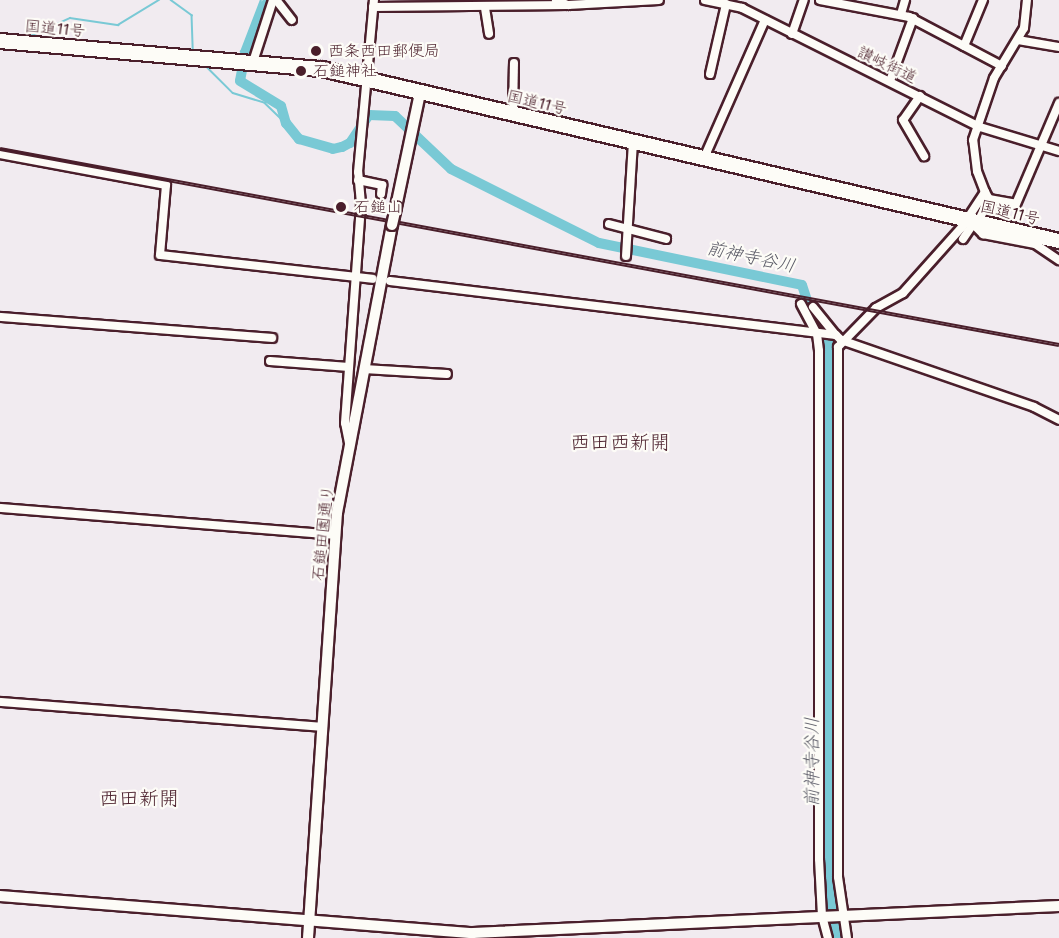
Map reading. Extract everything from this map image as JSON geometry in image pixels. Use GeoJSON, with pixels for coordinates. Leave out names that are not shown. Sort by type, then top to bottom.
{"type":"FeatureCollection","features":[{"type":"Feature","properties":{"kind":"highway","name":"国道11号"},"geometry":{"type":"LineString","coordinates":[[0,41],[253,62],[365,77],[420,93],[1059,241]]}},
{"type":"Feature","properties":{"kind":"street"},"geometry":{"type":"LineString","coordinates":[[556,0],[568,5]]}},
{"type":"Feature","properties":{"kind":"street"},"geometry":{"type":"LineString","coordinates":[[349,444],[345,423],[361,204],[358,180],[373,3],[568,5],[659,0]]}},
{"type":"Feature","properties":{"kind":"street","name":"讃岐街道"},"geometry":{"type":"LineString","coordinates":[[705,0],[726,4],[765,20],[978,126],[1059,151]]}},
{"type":"Feature","properties":{"kind":"street"},"geometry":{"type":"LineString","coordinates":[[792,34],[804,0]]}},
{"type":"Feature","properties":{"kind":"street"},"geometry":{"type":"LineString","coordinates":[[820,0],[862,4],[913,18],[1002,66]]}},
{"type":"Feature","properties":{"kind":"street"},"geometry":{"type":"LineString","coordinates":[[901,15],[905,0]]}},
{"type":"Feature","properties":{"kind":"street"},"geometry":{"type":"LineString","coordinates":[[964,46],[983,0]]}},
{"type":"Feature","properties":{"kind":"street"},"geometry":{"type":"LineString","coordinates":[[963,239],[987,196],[974,157],[973,140],[990,89],[1018,40],[1028,0]]}},
{"type":"Feature","properties":{"kind":"street"},"geometry":{"type":"LineString","coordinates":[[253,62],[276,1],[292,20]]}},
{"type":"Feature","properties":{"kind":"street"},"geometry":{"type":"LineString","coordinates":[[710,74],[726,4]]}},
{"type":"Feature","properties":{"kind":"street"},"geometry":{"type":"LineString","coordinates":[[483,5],[489,34]]}},
{"type":"Feature","properties":{"kind":"street"},"geometry":{"type":"LineString","coordinates":[[890,81],[913,18]]}},
{"type":"Feature","properties":{"kind":"street"},"geometry":{"type":"LineString","coordinates":[[704,158],[765,20]]}},
{"type":"Feature","properties":{"kind":"street"},"geometry":{"type":"LineString","coordinates":[[1018,40],[1059,47]]}},
{"type":"Feature","properties":{"kind":"street"},"geometry":{"type":"LineString","coordinates":[[513,114],[514,63]]}},
{"type":"Feature","properties":{"kind":"street","name":"石鎚田園通り"},"geometry":{"type":"LineString","coordinates":[[308,938],[336,535],[349,444],[420,93]]}},
{"type":"Feature","properties":{"kind":"street"},"geometry":{"type":"LineString","coordinates":[[920,96],[903,120],[924,156]]}},
{"type":"Feature","properties":{"kind":"street"},"geometry":{"type":"LineString","coordinates":[[987,196],[1016,204],[1059,103]]}},
{"type":"Feature","properties":{"kind":"street"},"geometry":{"type":"LineString","coordinates":[[626,256],[633,142]]}},
{"type":"Feature","properties":{"kind":"street"},"geometry":{"type":"LineString","coordinates":[[0,154],[166,185],[160,255],[373,279]]}},
{"type":"Feature","properties":{"kind":"street"},"geometry":{"type":"LineString","coordinates":[[358,180],[382,185],[381,194]]}},
{"type":"Feature","properties":{"kind":"street"},"geometry":{"type":"LineString","coordinates":[[837,337],[876,308],[898,297],[972,222],[987,196]]}},
{"type":"Feature","properties":{"kind":"street"},"geometry":{"type":"LineString","coordinates":[[972,222],[983,234],[1035,244],[1059,260]]}},
{"type":"Feature","properties":{"kind":"street"},"geometry":{"type":"LineString","coordinates":[[609,224],[666,238]]}},
{"type":"Feature","properties":{"kind":"street"},"geometry":{"type":"LineString","coordinates":[[390,281],[837,337],[1034,407],[1059,420]]}},
{"type":"Feature","properties":{"kind":"street"},"geometry":{"type":"LineString","coordinates":[[801,304],[818,334],[823,916],[828,938]]}},
{"type":"Feature","properties":{"kind":"street"},"geometry":{"type":"LineString","coordinates":[[813,307],[837,337],[838,347],[838,893],[841,916],[848,938]]}},
{"type":"Feature","properties":{"kind":"street"},"geometry":{"type":"LineString","coordinates":[[0,317],[272,338]]}},
{"type":"Feature","properties":{"kind":"street"},"geometry":{"type":"LineString","coordinates":[[270,361],[349,367]]}},
{"type":"Feature","properties":{"kind":"street"},"geometry":{"type":"LineString","coordinates":[[364,369],[447,374]]}},
{"type":"Feature","properties":{"kind":"street"},"geometry":{"type":"LineString","coordinates":[[0,508],[336,535]]}},
{"type":"Feature","properties":{"kind":"street"},"geometry":{"type":"LineString","coordinates":[[0,702],[323,727]]}},
{"type":"Feature","properties":{"kind":"street"},"geometry":{"type":"LineString","coordinates":[[0,896],[473,933],[1059,906]]}},
{"type":"Feature","properties":{"kind":"water"},"geometry":{"type":"Polygon","coordinates":[[[802,299],[807,300],[835,338],[834,874],[843,938],[832,938],[823,890],[821,337],[802,299]]]}},
{"type":"Feature","properties":{"kind":"waterway"},"geometry":{"type":"LineString","coordinates":[[28,37],[70,18],[118,25],[159,0]]}},
{"type":"Feature","properties":{"kind":"waterway"},"geometry":{"type":"LineString","coordinates":[[171,0],[192,15],[193,51]]}},
{"type":"Feature","properties":{"kind":"waterway"},"geometry":{"type":"LineString","coordinates":[[245,55],[241,52],[261,0]]}},
{"type":"Feature","properties":{"kind":"waterway","name":"前神寺谷川"},"geometry":{"type":"LineString","coordinates":[[270,0],[264,6],[245,55],[240,81],[281,106],[286,123],[299,139],[333,149],[342,147],[350,143],[369,115],[395,116],[451,169],[599,243],[802,285],[810,310]]}},
{"type":"Feature","properties":{"kind":"waterway"},"geometry":{"type":"LineString","coordinates":[[206,66],[233,93],[265,103],[286,123]]}},
{"type":"Feature","properties":{"kind":"railway"},"geometry":{"type":"LineString","coordinates":[[0,149],[1059,345]]}},
{"type":"Feature","properties":{"kind":"place","name":"西条西田郵便局"},"geometry":{"type":"Point","coordinates":[316,51]}},
{"type":"Feature","properties":{"kind":"place","name":"石鎚神社"},"geometry":{"type":"Point","coordinates":[301,71]}},
{"type":"Feature","properties":{"kind":"place","name":"石鎚山"},"geometry":{"type":"Point","coordinates":[341,207]}},
{"type":"Feature","properties":{"kind":"district","name":"西田西新開"},"geometry":{"type":"Point","coordinates":[620,442]}},
{"type":"Feature","properties":{"kind":"district","name":"西田新開"},"geometry":{"type":"Point","coordinates":[139,798]}}]}
